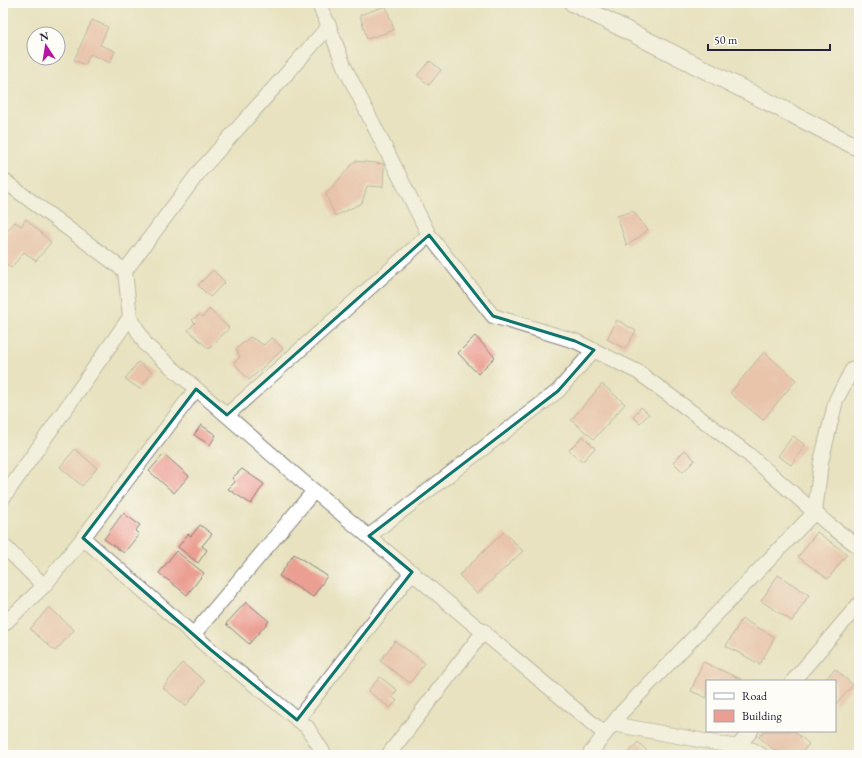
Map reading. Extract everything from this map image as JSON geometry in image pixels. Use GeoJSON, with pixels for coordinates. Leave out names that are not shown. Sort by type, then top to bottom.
{"type":"FeatureCollection","features":[{"type":"Feature","properties":{"kind":"street"},"geometry":{"type":"LineString","coordinates":[[318,3],[330,26],[344,66],[429,235],[493,316],[575,340],[638,372],[747,453],[815,512],[859,547]]}},
{"type":"Feature","properties":{"kind":"street"},"geometry":{"type":"LineString","coordinates":[[573,3],[859,148]]}},
{"type":"Feature","properties":{"kind":"street"},"geometry":{"type":"LineString","coordinates":[[330,26],[199,172],[125,271],[130,317],[146,345],[314,491],[484,632],[609,729],[737,747],[754,750],[761,755]]}},
{"type":"Feature","properties":{"kind":"street"},"geometry":{"type":"LineString","coordinates":[[5,186],[125,271]]}},
{"type":"Feature","properties":{"kind":"street"},"geometry":{"type":"LineString","coordinates":[[226,415],[429,235]]}},
{"type":"Feature","properties":{"kind":"street"},"geometry":{"type":"LineString","coordinates":[[3,498],[130,317]]}},
{"type":"Feature","properties":{"kind":"street"},"geometry":{"type":"LineString","coordinates":[[369,536],[558,391],[594,350]]}},
{"type":"Feature","properties":{"kind":"street"},"geometry":{"type":"LineString","coordinates":[[589,755],[609,729],[815,512],[821,462],[836,400],[852,370],[859,366]]}},
{"type":"Feature","properties":{"kind":"street"},"geometry":{"type":"LineString","coordinates":[[3,625],[44,586],[83,538],[196,389]]}},
{"type":"Feature","properties":{"kind":"street"},"geometry":{"type":"LineString","coordinates":[[194,635],[314,491]]}},
{"type":"Feature","properties":{"kind":"street"},"geometry":{"type":"LineString","coordinates":[[83,538],[194,635],[307,727],[325,755]]}},
{"type":"Feature","properties":{"kind":"street"},"geometry":{"type":"LineString","coordinates":[[3,545],[44,586]]}},
{"type":"Feature","properties":{"kind":"street"},"geometry":{"type":"LineString","coordinates":[[297,720],[412,572]]}},
{"type":"Feature","properties":{"kind":"street"},"geometry":{"type":"LineString","coordinates":[[794,680],[859,604]]}},
{"type":"Feature","properties":{"kind":"street"},"geometry":{"type":"LineString","coordinates":[[388,755],[484,632]]}},
{"type":"Feature","properties":{"kind":"street"},"geometry":{"type":"LineString","coordinates":[[737,747],[750,732]]}},
{"type":"Feature","properties":{"kind":"highlighted area"},"geometry":{"type":"Polygon","coordinates":[[[429,235],[493,316],[575,341],[594,350],[558,391],[369,536],[412,572],[297,720],[211,650],[83,538],[196,389],[227,415],[429,235]]]}},
{"type":"Feature","properties":{"kind":"building"},"geometry":{"type":"Polygon","coordinates":[[[386,6],[394,30],[367,39],[360,15],[386,6]]]}},
{"type":"Feature","properties":{"kind":"building"},"geometry":{"type":"Polygon","coordinates":[[[92,20],[108,27],[100,45],[115,51],[110,63],[90,54],[85,65],[74,60],[92,20]]]}},
{"type":"Feature","properties":{"kind":"building"},"geometry":{"type":"Polygon","coordinates":[[[430,61],[441,70],[429,85],[417,75],[430,61]]]}},
{"type":"Feature","properties":{"kind":"building"},"geometry":{"type":"Polygon","coordinates":[[[355,161],[384,164],[383,187],[367,186],[362,203],[335,216],[326,194],[355,161]]]}},
{"type":"Feature","properties":{"kind":"building"},"geometry":{"type":"Polygon","coordinates":[[[633,211],[648,230],[627,246],[617,216],[633,211]]]}},
{"type":"Feature","properties":{"kind":"building"},"geometry":{"type":"Polygon","coordinates":[[[26,219],[51,242],[36,261],[24,252],[11,268],[3,261],[3,236],[15,222],[21,226],[26,219]]]}},
{"type":"Feature","properties":{"kind":"building"},"geometry":{"type":"Polygon","coordinates":[[[213,270],[225,282],[210,297],[198,285],[213,270]]]}},
{"type":"Feature","properties":{"kind":"building"},"geometry":{"type":"Polygon","coordinates":[[[209,309],[229,328],[209,349],[188,330],[195,323],[192,320],[199,315],[203,317],[209,309]]]}},
{"type":"Feature","properties":{"kind":"building"},"geometry":{"type":"Polygon","coordinates":[[[617,320],[636,331],[625,349],[607,339],[617,320]]]}},
{"type":"Feature","properties":{"kind":"building"},"geometry":{"type":"Polygon","coordinates":[[[475,336],[495,357],[478,374],[458,353],[475,336]]]}},
{"type":"Feature","properties":{"kind":"building"},"geometry":{"type":"Polygon","coordinates":[[[250,337],[264,345],[272,337],[283,349],[249,380],[234,363],[240,357],[236,349],[250,337]]]}},
{"type":"Feature","properties":{"kind":"building"},"geometry":{"type":"Polygon","coordinates":[[[764,352],[796,380],[763,420],[730,393],[764,352]]]}},
{"type":"Feature","properties":{"kind":"building"},"geometry":{"type":"Polygon","coordinates":[[[138,362],[152,372],[140,389],[125,379],[138,362]]]}},
{"type":"Feature","properties":{"kind":"building"},"geometry":{"type":"Polygon","coordinates":[[[602,384],[625,404],[594,439],[571,420],[602,384]]]}},
{"type":"Feature","properties":{"kind":"building"},"geometry":{"type":"Polygon","coordinates":[[[641,407],[649,414],[640,423],[633,417],[641,407]]]}},
{"type":"Feature","properties":{"kind":"building"},"geometry":{"type":"Polygon","coordinates":[[[201,425],[216,435],[210,445],[194,435],[201,425]]]}},
{"type":"Feature","properties":{"kind":"building"},"geometry":{"type":"Polygon","coordinates":[[[583,436],[595,448],[582,462],[569,450],[583,436]]]}},
{"type":"Feature","properties":{"kind":"building"},"geometry":{"type":"Polygon","coordinates":[[[793,436],[805,445],[791,465],[778,456],[793,436]]]}},
{"type":"Feature","properties":{"kind":"building"},"geometry":{"type":"Polygon","coordinates":[[[75,449],[97,468],[82,486],[60,467],[75,449]]]}},
{"type":"Feature","properties":{"kind":"building"},"geometry":{"type":"Polygon","coordinates":[[[685,450],[695,460],[683,472],[673,462],[685,450]]]}},
{"type":"Feature","properties":{"kind":"building"},"geometry":{"type":"Polygon","coordinates":[[[164,454],[189,476],[174,493],[149,471],[164,454]]]}},
{"type":"Feature","properties":{"kind":"building"},"geometry":{"type":"Polygon","coordinates":[[[242,469],[264,484],[251,504],[228,489],[235,482],[232,478],[242,469]]]}},
{"type":"Feature","properties":{"kind":"building"},"geometry":{"type":"Polygon","coordinates":[[[123,513],[140,525],[135,531],[139,534],[124,553],[104,539],[123,513]]]}},
{"type":"Feature","properties":{"kind":"building"},"geometry":{"type":"Polygon","coordinates":[[[200,525],[212,534],[202,546],[207,550],[198,563],[178,547],[188,534],[191,536],[200,525]]]}},
{"type":"Feature","properties":{"kind":"building"},"geometry":{"type":"Polygon","coordinates":[[[504,532],[523,551],[477,594],[459,575],[504,532]]]}},
{"type":"Feature","properties":{"kind":"building"},"geometry":{"type":"Polygon","coordinates":[[[817,532],[847,554],[828,579],[798,557],[817,532]]]}},
{"type":"Feature","properties":{"kind":"building"},"geometry":{"type":"Polygon","coordinates":[[[176,551],[204,573],[187,595],[159,573],[176,551]]]}},
{"type":"Feature","properties":{"kind":"building"},"geometry":{"type":"Polygon","coordinates":[[[294,554],[327,576],[313,597],[279,576],[294,554]]]}},
{"type":"Feature","properties":{"kind":"building"},"geometry":{"type":"Polygon","coordinates":[[[778,575],[809,595],[792,621],[761,601],[778,575]]]}},
{"type":"Feature","properties":{"kind":"building"},"geometry":{"type":"Polygon","coordinates":[[[246,602],[269,621],[249,644],[226,624],[246,602]]]}},
{"type":"Feature","properties":{"kind":"building"},"geometry":{"type":"Polygon","coordinates":[[[49,607],[74,630],[55,651],[30,629],[49,607]]]}},
{"type":"Feature","properties":{"kind":"building"},"geometry":{"type":"Polygon","coordinates":[[[742,619],[775,637],[760,664],[726,646],[742,619]]]}},
{"type":"Feature","properties":{"kind":"building"},"geometry":{"type":"Polygon","coordinates":[[[395,641],[425,663],[410,683],[380,661],[395,641]]]}},
{"type":"Feature","properties":{"kind":"building"},"geometry":{"type":"Polygon","coordinates":[[[703,662],[741,679],[706,680],[706,698],[691,691],[703,662]]]}},
{"type":"Feature","properties":{"kind":"building"},"geometry":{"type":"Polygon","coordinates":[[[182,663],[205,681],[186,706],[163,688],[182,663]]]}},
{"type":"Feature","properties":{"kind":"building"},"geometry":{"type":"Polygon","coordinates":[[[835,669],[853,685],[836,704],[836,680],[825,680],[835,669]]]}},
{"type":"Feature","properties":{"kind":"building"},"geometry":{"type":"Polygon","coordinates":[[[380,677],[397,690],[392,697],[397,701],[390,708],[368,691],[380,677]]]}},
{"type":"Feature","properties":{"kind":"building"},"geometry":{"type":"Polygon","coordinates":[[[763,732],[795,732],[809,744],[800,755],[780,755],[759,737],[763,732]]]}},
{"type":"Feature","properties":{"kind":"building"},"geometry":{"type":"Polygon","coordinates":[[[638,742],[651,755],[626,755],[638,742]]]}}]}
